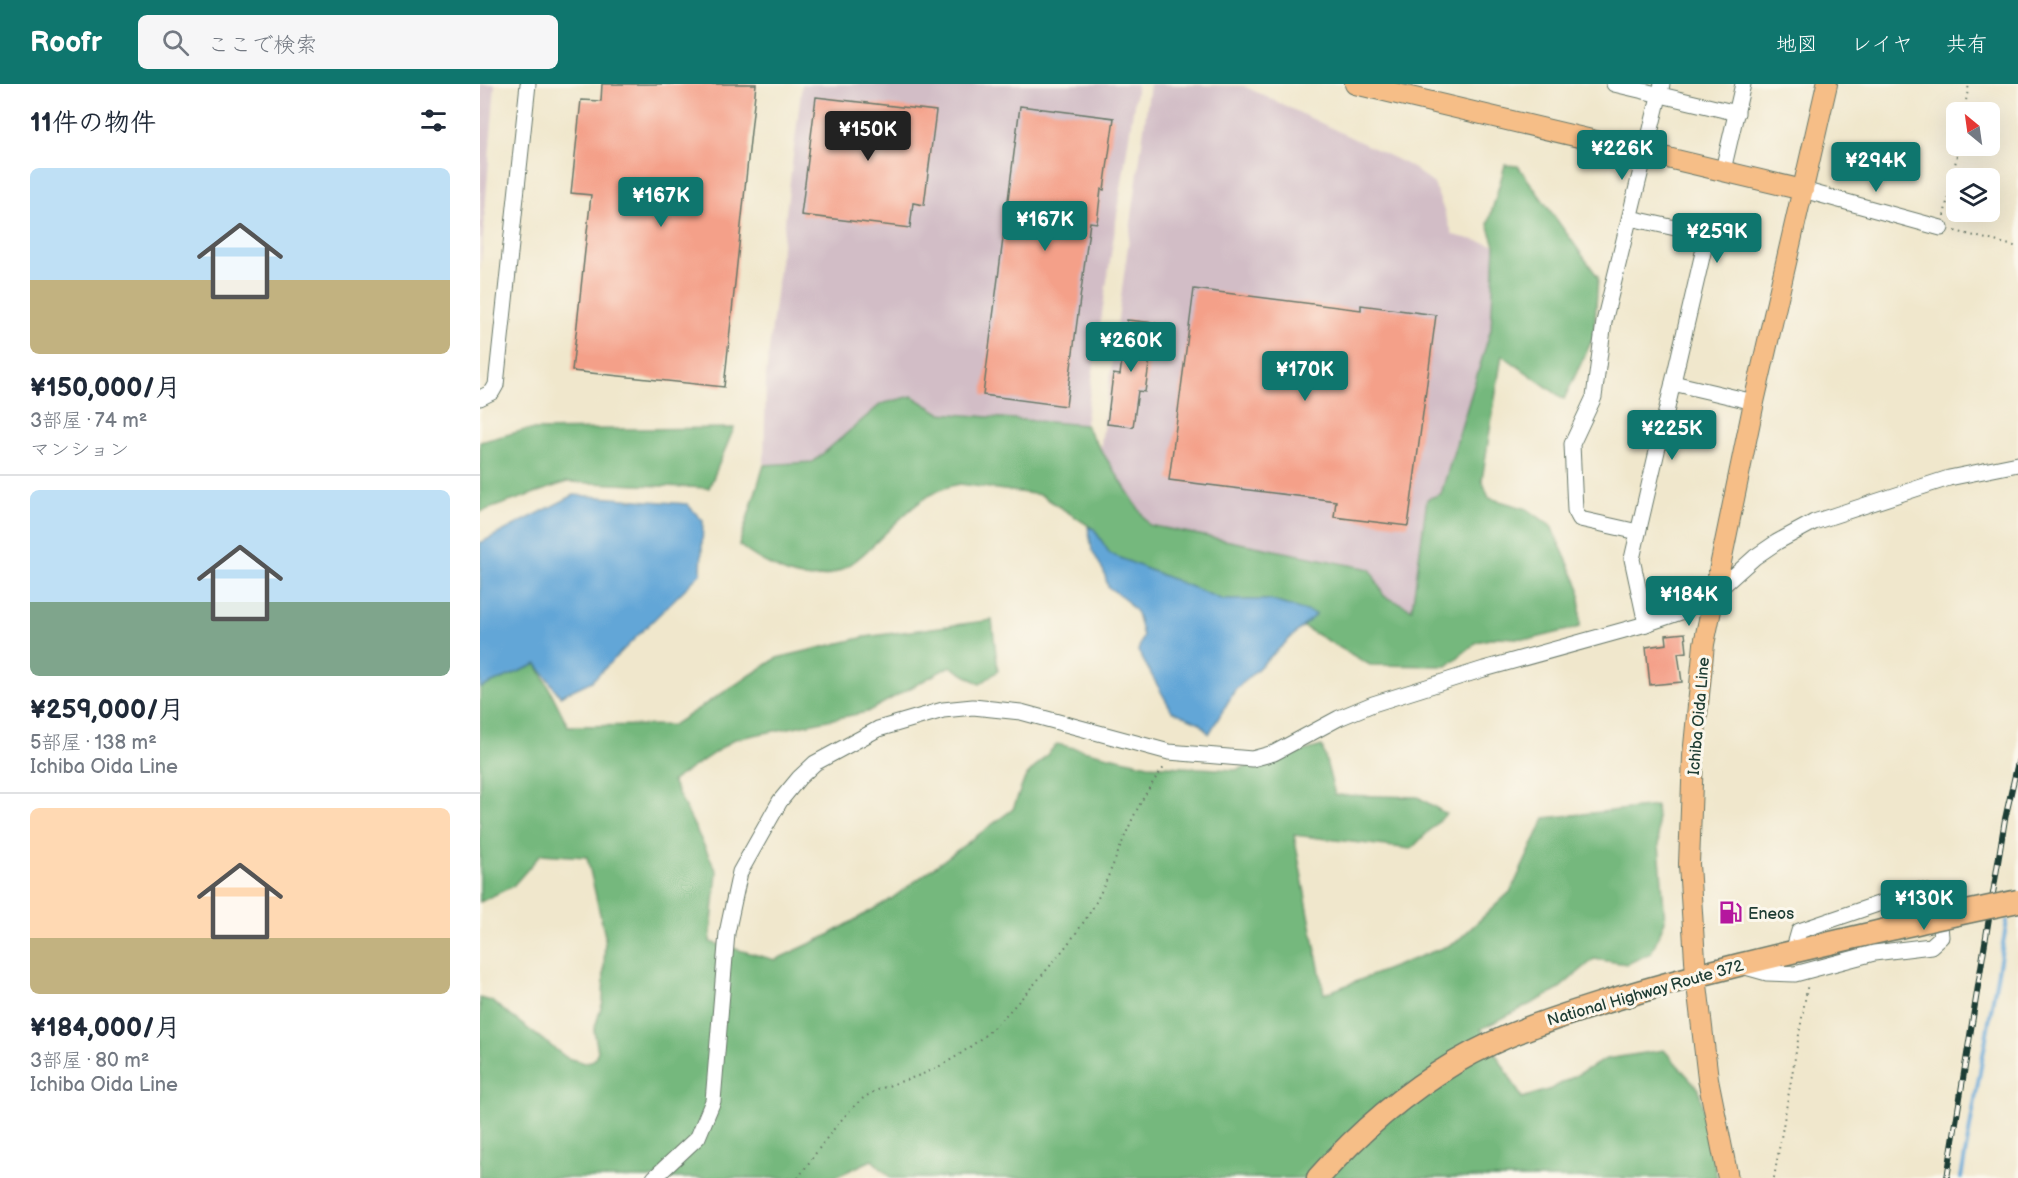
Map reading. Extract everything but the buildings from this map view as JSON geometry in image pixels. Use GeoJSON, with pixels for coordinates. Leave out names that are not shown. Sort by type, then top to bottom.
{"type":"FeatureCollection","features":[{"type":"Feature","properties":{"kind":"highway","name":"National Highway Route 372"},"geometry":{"type":"LineString","coordinates":[[1318,1178],[1370,1128],[1420,1086],[1467,1056],[1548,1019],[1738,965],[2018,901]]}},
{"type":"Feature","properties":{"kind":"main road"},"geometry":{"type":"LineString","coordinates":[[1355,84],[1803,190]]}},
{"type":"Feature","properties":{"kind":"main road","name":"Ichiba Oida Line"},"geometry":{"type":"LineString","coordinates":[[1728,1178],[1708,1079],[1696,976],[1689,864],[1693,756],[1704,644],[1754,402],[1827,84]]}},
{"type":"Feature","properties":{"kind":"street"},"geometry":{"type":"LineString","coordinates":[[480,398],[492,392],[496,385],[528,84]]}},
{"type":"Feature","properties":{"kind":"street"},"geometry":{"type":"LineString","coordinates":[[1614,84],[1660,89],[1737,113]]}},
{"type":"Feature","properties":{"kind":"street"},"geometry":{"type":"LineString","coordinates":[[1723,170],[1743,84]]}},
{"type":"Feature","properties":{"kind":"street"},"geometry":{"type":"LineString","coordinates":[[1638,532],[1580,519],[1575,510],[1572,444],[1594,397],[1604,322],[1660,89]]}},
{"type":"Feature","properties":{"kind":"street"},"geometry":{"type":"LineString","coordinates":[[1803,190],[1941,228]]}},
{"type":"Feature","properties":{"kind":"street"},"geometry":{"type":"LineString","coordinates":[[1630,218],[1698,233],[1705,244],[1632,559],[1646,624]]}},
{"type":"Feature","properties":{"kind":"street"},"geometry":{"type":"LineString","coordinates":[[1673,383],[1754,402]]}},
{"type":"Feature","properties":{"kind":"street"},"geometry":{"type":"LineString","coordinates":[[654,1178],[698,1137],[713,1101],[727,933],[740,873],[780,801],[799,778],[815,763],[878,729],[943,710],[973,707],[1021,712],[1176,753],[1252,759],[1263,756],[1373,704],[1484,669],[1646,624],[1684,610],[1716,592],[1762,552],[1814,522],[1949,478],[2018,464]]}},
{"type":"Feature","properties":{"kind":"street"},"geometry":{"type":"LineString","coordinates":[[1738,965],[1767,973],[1810,972],[1874,952],[1931,946],[1941,938],[1942,930],[1936,896],[1928,891],[1919,890],[1799,931],[1793,952]]}},
{"type":"Feature","properties":{"kind":"path"},"geometry":{"type":"LineString","coordinates":[[1966,102],[1969,84]]}},
{"type":"Feature","properties":{"kind":"path"},"geometry":{"type":"LineString","coordinates":[[1957,156],[1941,228],[2018,247]]}},
{"type":"Feature","properties":{"kind":"path"},"geometry":{"type":"LineString","coordinates":[[798,1178],[810,1159],[862,1099],[931,1071],[967,1049],[1004,1017],[1067,943],[1097,901],[1133,813],[1150,784],[1176,753]]}},
{"type":"Feature","properties":{"kind":"path"},"geometry":{"type":"LineString","coordinates":[[1774,1178],[1810,972]]}},
{"type":"Feature","properties":{"kind":"shaded area"},"geometry":{"type":"Polygon","coordinates":[[[480,84],[495,84],[480,274],[480,84]]]}},
{"type":"Feature","properties":{"kind":"shaded area"},"geometry":{"type":"Polygon","coordinates":[[[802,84],[1137,84],[1085,425],[940,413],[912,396],[881,404],[813,462],[764,465],[766,375],[802,84]]]}},
{"type":"Feature","properties":{"kind":"shaded area"},"geometry":{"type":"Polygon","coordinates":[[[1150,84],[1244,86],[1410,166],[1434,184],[1453,235],[1495,245],[1492,329],[1441,494],[1427,499],[1412,609],[1384,596],[1370,569],[1149,525],[1100,451],[1150,84]]]}},
{"type":"Feature","properties":{"kind":"green space"},"geometry":{"type":"Polygon","coordinates":[[[1505,165],[1518,166],[1598,277],[1594,336],[1564,399],[1502,355],[1482,480],[1489,498],[1527,509],[1551,526],[1580,589],[1580,627],[1532,639],[1498,637],[1477,642],[1447,666],[1370,665],[1302,626],[1315,614],[1270,600],[1223,600],[1110,554],[1094,529],[1041,495],[960,484],[935,492],[914,507],[854,561],[833,574],[809,578],[782,571],[739,545],[764,465],[813,462],[881,404],[912,396],[940,413],[1085,425],[1149,525],[1370,569],[1384,596],[1412,609],[1427,499],[1441,494],[1491,329],[1495,245],[1488,224],[1505,165]]]}},
{"type":"Feature","properties":{"kind":"green space"},"geometry":{"type":"Polygon","coordinates":[[[734,428],[709,488],[567,482],[480,512],[480,442],[525,430],[734,428]]]}},
{"type":"Feature","properties":{"kind":"green space"},"geometry":{"type":"Polygon","coordinates":[[[992,620],[998,671],[980,684],[950,666],[867,712],[735,739],[672,781],[717,872],[710,942],[775,960],[827,936],[891,899],[1013,809],[1025,778],[1057,744],[1148,765],[1235,770],[1322,746],[1335,795],[1418,797],[1446,814],[1411,849],[1294,835],[1324,994],[1455,943],[1511,891],[1545,818],[1656,806],[1665,921],[1651,953],[1627,964],[1594,959],[1556,991],[1481,1029],[1522,1098],[1551,1089],[1606,1059],[1664,1050],[1699,1089],[1717,1178],[891,1178],[872,1160],[833,1178],[480,1178],[480,998],[491,1001],[567,1058],[585,1063],[594,1060],[598,1051],[594,1030],[603,1002],[605,936],[587,857],[541,854],[513,886],[480,902],[480,688],[537,664],[568,726],[673,725],[777,658],[865,637],[992,620]]]}},
{"type":"Feature","properties":{"kind":"water"},"geometry":{"type":"Polygon","coordinates":[[[574,495],[687,504],[703,521],[701,573],[592,681],[560,696],[537,664],[480,688],[480,543],[574,495]]]}},
{"type":"Feature","properties":{"kind":"water"},"geometry":{"type":"Polygon","coordinates":[[[1088,527],[1094,529],[1110,554],[1223,600],[1270,600],[1316,614],[1235,690],[1209,734],[1200,723],[1172,711],[1138,651],[1143,636],[1137,613],[1124,598],[1108,587],[1104,572],[1092,550],[1088,527]]]}},
{"type":"Feature","properties":{"kind":"waterway"},"geometry":{"type":"LineString","coordinates":[[1961,1178],[2007,921]]}},
{"type":"Feature","properties":{"kind":"railway"},"geometry":{"type":"LineString","coordinates":[[1947,1178],[2005,819],[2018,762]]}},
{"type":"Feature","properties":{"kind":"place","name":"Eneos"},"geometry":{"type":"Point","coordinates":[1730,913]}}]}
